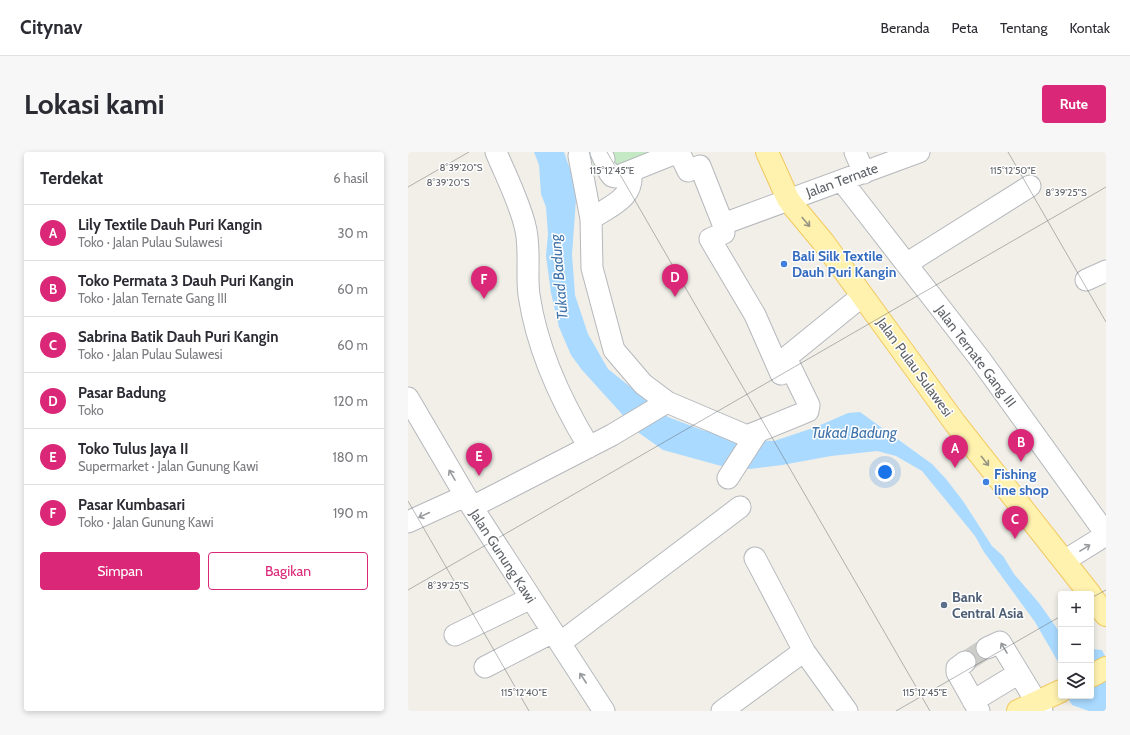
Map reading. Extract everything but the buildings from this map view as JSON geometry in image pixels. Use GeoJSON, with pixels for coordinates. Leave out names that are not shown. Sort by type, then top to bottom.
{"type":"FeatureCollection","features":[{"type":"Feature","properties":{"kind":"main road","name":"Jalan Pulau Sulawesi"},"geometry":{"type":"LineString","coordinates":[[767,152],[788,199],[824,244],[955,422],[1087,591]]}},
{"type":"Feature","properties":{"kind":"main road","name":"Jalan Pulau Sulawesi"},"geometry":{"type":"LineString","coordinates":[[1094,600],[1106,615]]}},
{"type":"Feature","properties":{"kind":"main road"},"geometry":{"type":"LineString","coordinates":[[1094,674],[1106,668]]}},
{"type":"Feature","properties":{"kind":"street"},"geometry":{"type":"LineString","coordinates":[[496,152],[525,226],[529,294],[536,326],[544,352],[562,401],[589,447]]}},
{"type":"Feature","properties":{"kind":"street"},"geometry":{"type":"LineString","coordinates":[[605,161],[612,176],[616,177],[678,152],[688,171],[700,166],[723,224],[724,233],[710,239],[755,315],[781,374],[792,369]]}},
{"type":"Feature","properties":{"kind":"street"},"geometry":{"type":"LineString","coordinates":[[855,152],[864,173]]}},
{"type":"Feature","properties":{"kind":"street","name":"Jalan Ternate"},"geometry":{"type":"LineString","coordinates":[[723,224],[919,152]]}},
{"type":"Feature","properties":{"kind":"street"},"geometry":{"type":"LineString","coordinates":[[579,156],[591,219],[592,268],[614,350],[643,384],[663,404],[747,436],[756,435],[808,411],[809,406],[787,360],[789,353],[862,296]]}},
{"type":"Feature","properties":{"kind":"street"},"geometry":{"type":"LineString","coordinates":[[591,219],[624,197],[630,190],[632,181],[631,172]]}},
{"type":"Feature","properties":{"kind":"street","name":"Jalan Ternate Gang III"},"geometry":{"type":"LineString","coordinates":[[842,181],[980,359],[1106,535]]}},
{"type":"Feature","properties":{"kind":"street"},"geometry":{"type":"LineString","coordinates":[[906,264],[1030,186]]}},
{"type":"Feature","properties":{"kind":"street"},"geometry":{"type":"LineString","coordinates":[[1086,280],[1106,272]]}},
{"type":"Feature","properties":{"kind":"street","name":"Jalan Gunung Kawi"},"geometry":{"type":"LineString","coordinates":[[408,398],[468,502],[604,711]]}},
{"type":"Feature","properties":{"kind":"street"},"geometry":{"type":"LineString","coordinates":[[408,522],[468,502],[589,447],[663,404]]}},
{"type":"Feature","properties":{"kind":"street"},"geometry":{"type":"LineString","coordinates":[[728,478],[756,435]]}},
{"type":"Feature","properties":{"kind":"street"},"geometry":{"type":"LineString","coordinates":[[485,667],[556,637],[740,507]]}},
{"type":"Feature","properties":{"kind":"street"},"geometry":{"type":"LineString","coordinates":[[1064,561],[1106,535]]}},
{"type":"Feature","properties":{"kind":"street"},"geometry":{"type":"LineString","coordinates":[[755,558],[804,651],[846,711]]}},
{"type":"Feature","properties":{"kind":"street"},"geometry":{"type":"LineString","coordinates":[[455,636],[531,598]]}},
{"type":"Feature","properties":{"kind":"street"},"geometry":{"type":"LineString","coordinates":[[988,648],[1000,642],[1019,674],[1041,703]]}},
{"type":"Feature","properties":{"kind":"street"},"geometry":{"type":"LineString","coordinates":[[722,711],[804,651]]}},
{"type":"Feature","properties":{"kind":"street"},"geometry":{"type":"LineString","coordinates":[[965,662],[957,668],[957,672],[976,706],[1019,674]]}},
{"type":"Feature","properties":{"kind":"green space"},"geometry":{"type":"Polygon","coordinates":[[[589,152],[657,152],[657,153],[597,176],[589,152]]]}},
{"type":"Feature","properties":{"kind":"water","name":"Tukad Badung"},"geometry":{"type":"Polygon","coordinates":[[[534,152],[564,152],[573,178],[576,199],[572,255],[575,295],[588,334],[608,369],[668,417],[702,430],[746,440],[774,441],[816,427],[848,413],[860,412],[932,464],[946,479],[963,501],[992,546],[1003,556],[1014,574],[1039,603],[1058,630],[1058,662],[1035,622],[984,552],[975,536],[922,471],[896,456],[877,451],[831,456],[750,469],[725,467],[663,450],[632,428],[571,355],[559,327],[551,293],[546,256],[548,234],[546,207],[541,194],[539,165],[534,152]]]}},
{"type":"Feature","properties":{"kind":"water"},"geometry":{"type":"Polygon","coordinates":[[[1094,649],[1102,650],[1106,658],[1106,711],[1089,711],[1072,705],[1069,699],[1094,699],[1094,649]]]}},
{"type":"Feature","properties":{"kind":"tunnel"},"geometry":{"type":"LineString","coordinates":[[965,662],[987,648]]}},
{"type":"Feature","properties":{"kind":"place","name":"Bali Silk Textile Dauh Puri Kangin"},"geometry":{"type":"Point","coordinates":[784,264]}},
{"type":"Feature","properties":{"kind":"place","name":"Pasar Badung"},"geometry":{"type":"Point","coordinates":[675,297]}},
{"type":"Feature","properties":{"kind":"place","name":"Pasar Kumbasari"},"geometry":{"type":"Point","coordinates":[484,299]}},
{"type":"Feature","properties":{"kind":"place","name":"Toko Permata 3 Dauh Puri Kangin"},"geometry":{"type":"Point","coordinates":[1021,462]}},
{"type":"Feature","properties":{"kind":"place","name":"Lily Textile Dauh Puri Kangin"},"geometry":{"type":"Point","coordinates":[955,468]}},
{"type":"Feature","properties":{"kind":"place","name":"Toko Tulus Jaya II"},"geometry":{"type":"Point","coordinates":[479,476]}},
{"type":"Feature","properties":{"kind":"place","name":"Fishing line shop"},"geometry":{"type":"Point","coordinates":[986,482]}},
{"type":"Feature","properties":{"kind":"place","name":"Sabrina Batik Dauh Puri Kangin"},"geometry":{"type":"Point","coordinates":[1015,539]}},
{"type":"Feature","properties":{"kind":"place","name":"Bank Central Asia"},"geometry":{"type":"Point","coordinates":[944,605]}}]}
